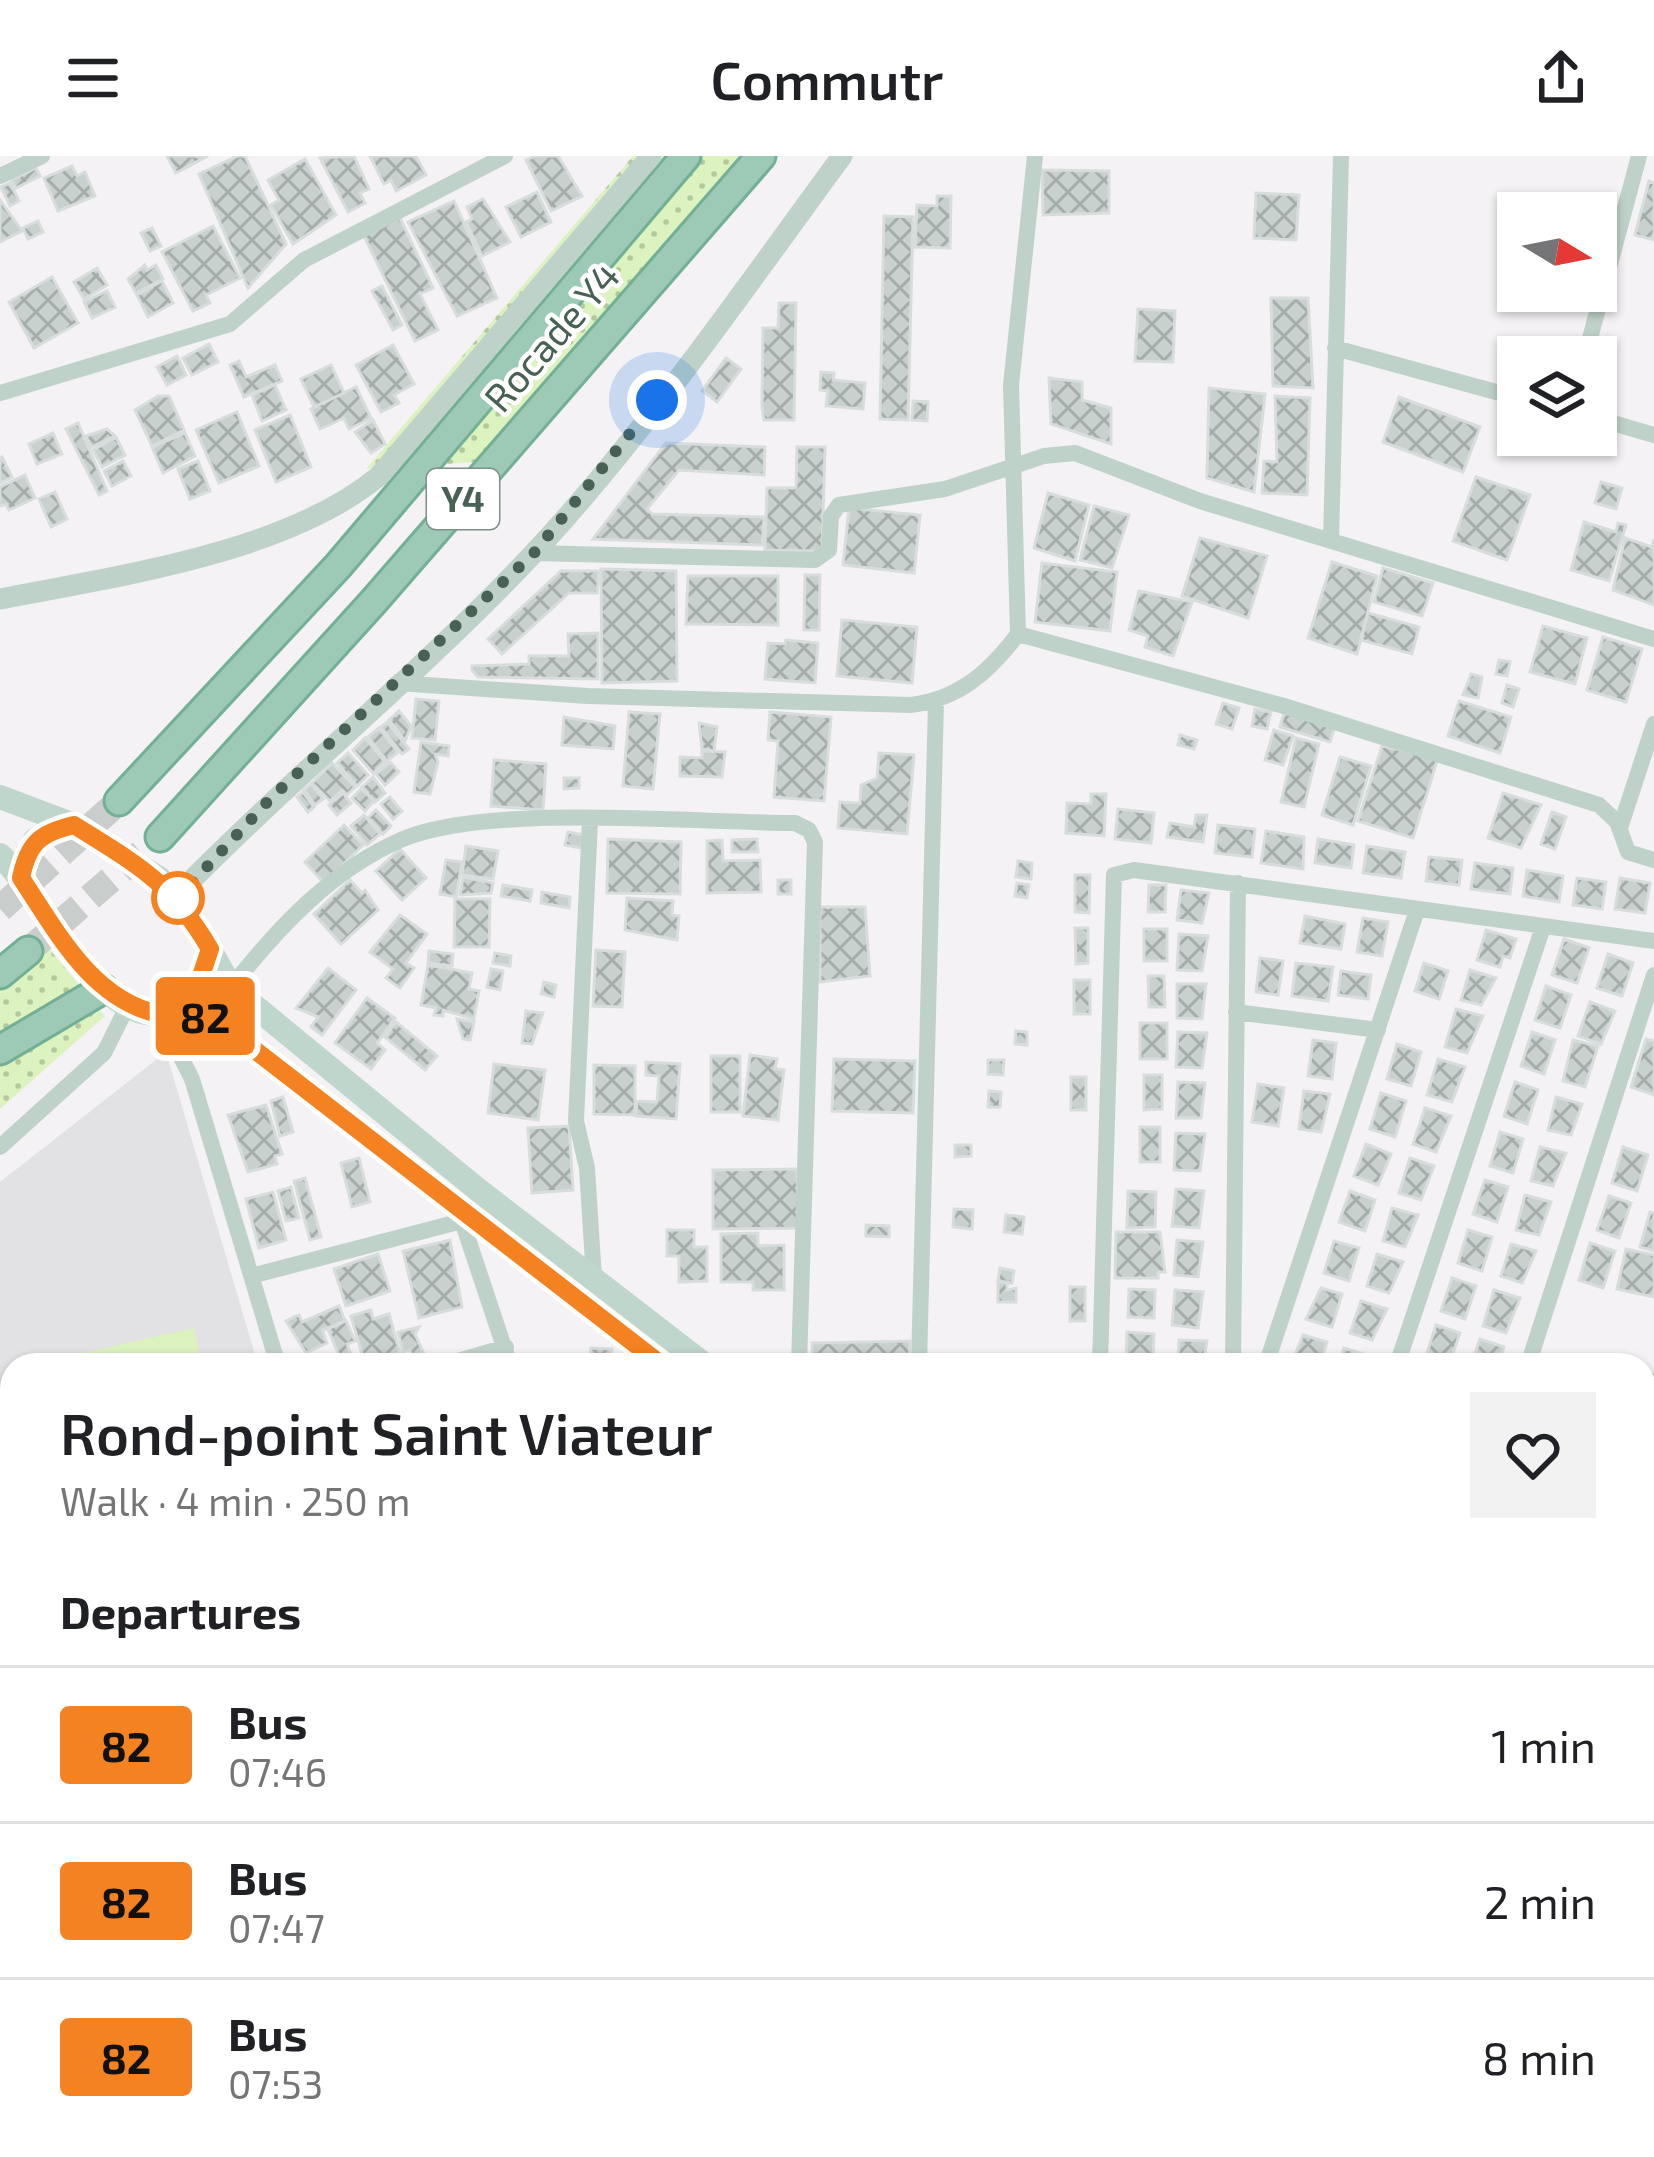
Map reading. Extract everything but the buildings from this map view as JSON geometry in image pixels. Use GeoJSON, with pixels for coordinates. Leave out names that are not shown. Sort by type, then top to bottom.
{"type":"FeatureCollection","features":[{"type":"Feature","properties":{"kind":"highway","name":"Rocade Y4"},"geometry":{"type":"LineString","coordinates":[[119,801],[338,566],[686,156]]}},
{"type":"Feature","properties":{"kind":"highway","name":"Rocade Y4"},"geometry":{"type":"LineString","coordinates":[[160,837],[374,602],[761,156]]}},
{"type":"Feature","properties":{"kind":"highway"},"geometry":{"type":"LineString","coordinates":[[0,974],[28,951]]}},
{"type":"Feature","properties":{"kind":"highway"},"geometry":{"type":"LineString","coordinates":[[0,1050],[103,989]]}},
{"type":"Feature","properties":{"kind":"main road"},"geometry":{"type":"LineString","coordinates":[[0,797],[74,825],[160,879],[176,896],[231,987],[468,1207],[594,1279],[690,1353]]}},
{"type":"Feature","properties":{"kind":"main road"},"geometry":{"type":"LineString","coordinates":[[21,878],[35,841],[74,825]]}},
{"type":"Feature","properties":{"kind":"main road"},"geometry":{"type":"LineString","coordinates":[[0,855],[103,989],[127,1007],[220,1023],[468,1207],[647,1353]]}},
{"type":"Feature","properties":{"kind":"main road"},"geometry":{"type":"LineString","coordinates":[[167,1011],[201,976],[210,949]]}},
{"type":"Feature","properties":{"kind":"street"},"geometry":{"type":"LineString","coordinates":[[0,176],[42,156]]}},
{"type":"Feature","properties":{"kind":"street"},"geometry":{"type":"LineString","coordinates":[[0,393],[230,324],[304,260],[505,156]]}},
{"type":"Feature","properties":{"kind":"street"},"geometry":{"type":"LineString","coordinates":[[0,599],[185,562],[352,498],[379,476],[651,156]]}},
{"type":"Feature","properties":{"kind":"street"},"geometry":{"type":"LineString","coordinates":[[176,896],[271,798],[534,553],[630,436],[842,156]]}},
{"type":"Feature","properties":{"kind":"street"},"geometry":{"type":"LineString","coordinates":[[398,683],[588,696],[937,702],[947,700],[998,660],[1018,634],[1010,385],[1035,156]]}},
{"type":"Feature","properties":{"kind":"street"},"geometry":{"type":"LineString","coordinates":[[1331,540],[1341,156]]}},
{"type":"Feature","properties":{"kind":"street"},"geometry":{"type":"LineString","coordinates":[[1592,336],[1639,156]]}},
{"type":"Feature","properties":{"kind":"street"},"geometry":{"type":"LineString","coordinates":[[1335,348],[1497,392]]}},
{"type":"Feature","properties":{"kind":"street"},"geometry":{"type":"LineString","coordinates":[[1617,424],[1654,435]]}},
{"type":"Feature","properties":{"kind":"street"},"geometry":{"type":"LineString","coordinates":[[534,553],[815,560],[829,550],[831,516],[839,506],[945,489],[1044,456],[1075,453],[1200,501],[1654,639]]}},
{"type":"Feature","properties":{"kind":"street"},"geometry":{"type":"LineString","coordinates":[[1018,634],[1302,711],[1599,806],[1620,828],[1628,852],[1654,860]]}},
{"type":"Feature","properties":{"kind":"street"},"geometry":{"type":"LineString","coordinates":[[919,1353],[937,702]]}},
{"type":"Feature","properties":{"kind":"street"},"geometry":{"type":"LineString","coordinates":[[1620,828],[1654,724]]}},
{"type":"Feature","properties":{"kind":"street"},"geometry":{"type":"LineString","coordinates":[[231,987],[284,920],[371,856],[404,839],[501,821],[795,823],[808,830],[814,842],[799,1353]]}},
{"type":"Feature","properties":{"kind":"street"},"geometry":{"type":"LineString","coordinates":[[590,821],[576,1120],[587,1168],[594,1279]]}},
{"type":"Feature","properties":{"kind":"street"},"geometry":{"type":"LineString","coordinates":[[1100,1353],[1114,875],[1135,870],[1654,941]]}},
{"type":"Feature","properties":{"kind":"street"},"geometry":{"type":"LineString","coordinates":[[1232,1353],[1238,884]]}},
{"type":"Feature","properties":{"kind":"street"},"geometry":{"type":"LineString","coordinates":[[1271,1353],[1418,910]]}},
{"type":"Feature","properties":{"kind":"street"},"geometry":{"type":"LineString","coordinates":[[1401,1353],[1543,926]]}},
{"type":"Feature","properties":{"kind":"street"},"geometry":{"type":"LineString","coordinates":[[1532,1353],[1654,975]]}},
{"type":"Feature","properties":{"kind":"street"},"geometry":{"type":"LineString","coordinates":[[0,1147],[104,1053],[127,1007]]}},
{"type":"Feature","properties":{"kind":"street"},"geometry":{"type":"LineString","coordinates":[[167,1011],[192,1078],[274,1353]]}},
{"type":"Feature","properties":{"kind":"street"},"geometry":{"type":"LineString","coordinates":[[1236,1012],[1378,1030]]}},
{"type":"Feature","properties":{"kind":"street"},"geometry":{"type":"LineString","coordinates":[[251,1276],[468,1207],[507,1353]]}},
{"type":"Feature","properties":{"kind":"shaded area"},"geometry":{"type":"Polygon","coordinates":[[[166,1052],[254,1353],[0,1353],[0,1182],[166,1052]]]}},
{"type":"Feature","properties":{"kind":"green space"},"geometry":{"type":"Polygon","coordinates":[[[633,156],[762,156],[476,462],[366,469],[633,156]]]}},
{"type":"Feature","properties":{"kind":"green space"},"geometry":{"type":"Polygon","coordinates":[[[45,944],[105,1016],[0,1109],[0,966],[45,944]]]}},
{"type":"Feature","properties":{"kind":"green space"},"geometry":{"type":"Polygon","coordinates":[[[194,1328],[199,1353],[83,1353],[194,1328]]]}},
{"type":"Feature","properties":{"kind":"tunnel"},"geometry":{"type":"LineString","coordinates":[[0,909],[119,801]]}},
{"type":"Feature","properties":{"kind":"tunnel"},"geometry":{"type":"LineString","coordinates":[[28,951],[160,837]]}},
{"type":"Feature","properties":{"kind":"bus line","name":"82"},"geometry":{"type":"LineString","coordinates":[[159,1014],[127,1007],[103,989],[21,878],[26,852],[49,831],[74,825],[160,879],[193,920],[210,949],[201,976],[174,1008],[220,1023],[647,1353]]}},
{"type":"Feature","properties":{"kind":"route"},"geometry":{"type":"LineString","coordinates":[[178,898],[271,798],[534,553],[657,400]]}}]}
